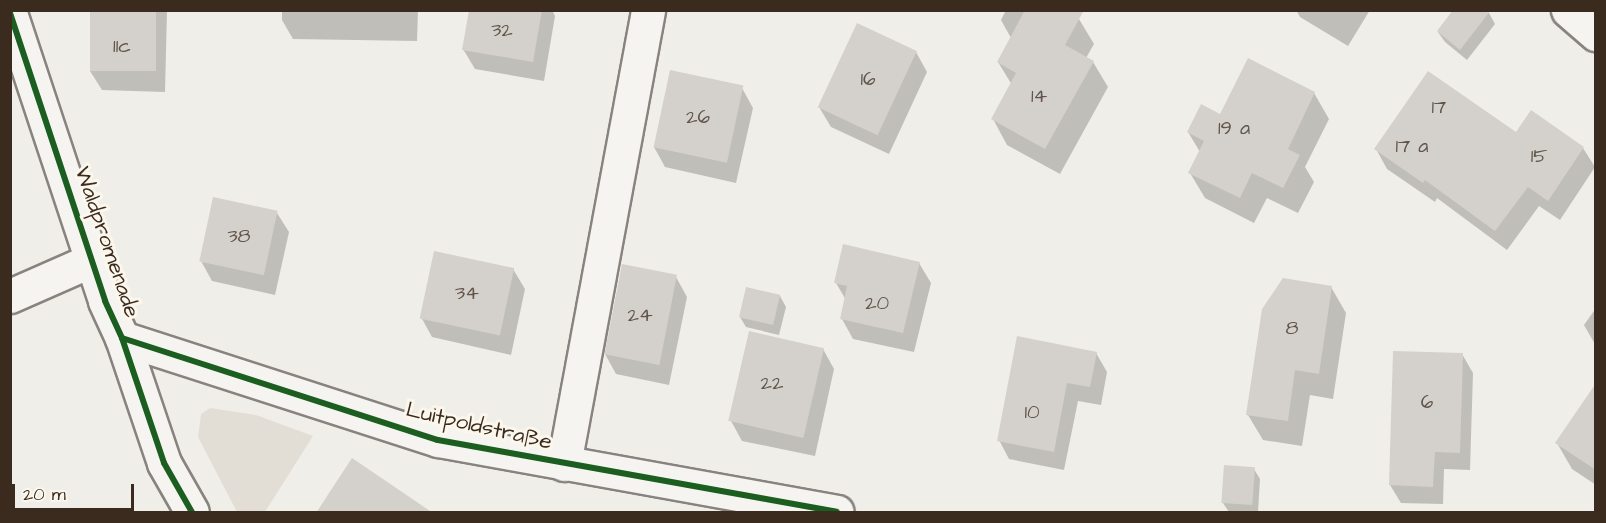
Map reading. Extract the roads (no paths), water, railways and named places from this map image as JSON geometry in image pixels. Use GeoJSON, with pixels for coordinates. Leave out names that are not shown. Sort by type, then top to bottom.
{"type":"FeatureCollection","features":[{"type":"Feature","properties":{"kind":"street"},"geometry":{"type":"LineString","coordinates":[[564,464],[648,10]]}},
{"type":"Feature","properties":{"kind":"street"},"geometry":{"type":"LineString","coordinates":[[1568,10],[1596,34]]}},
{"type":"Feature","properties":{"kind":"street","name":"Waldpromenade"},"geometry":{"type":"LineString","coordinates":[[10,13],[92,260],[122,338],[164,464],[192,513]]}},
{"type":"Feature","properties":{"kind":"street"},"geometry":{"type":"LineString","coordinates":[[10,296],[92,260]]}},
{"type":"Feature","properties":{"kind":"street","name":"Luitpoldstraße"},"geometry":{"type":"LineString","coordinates":[[122,338],[438,440],[837,513]]}}]}
